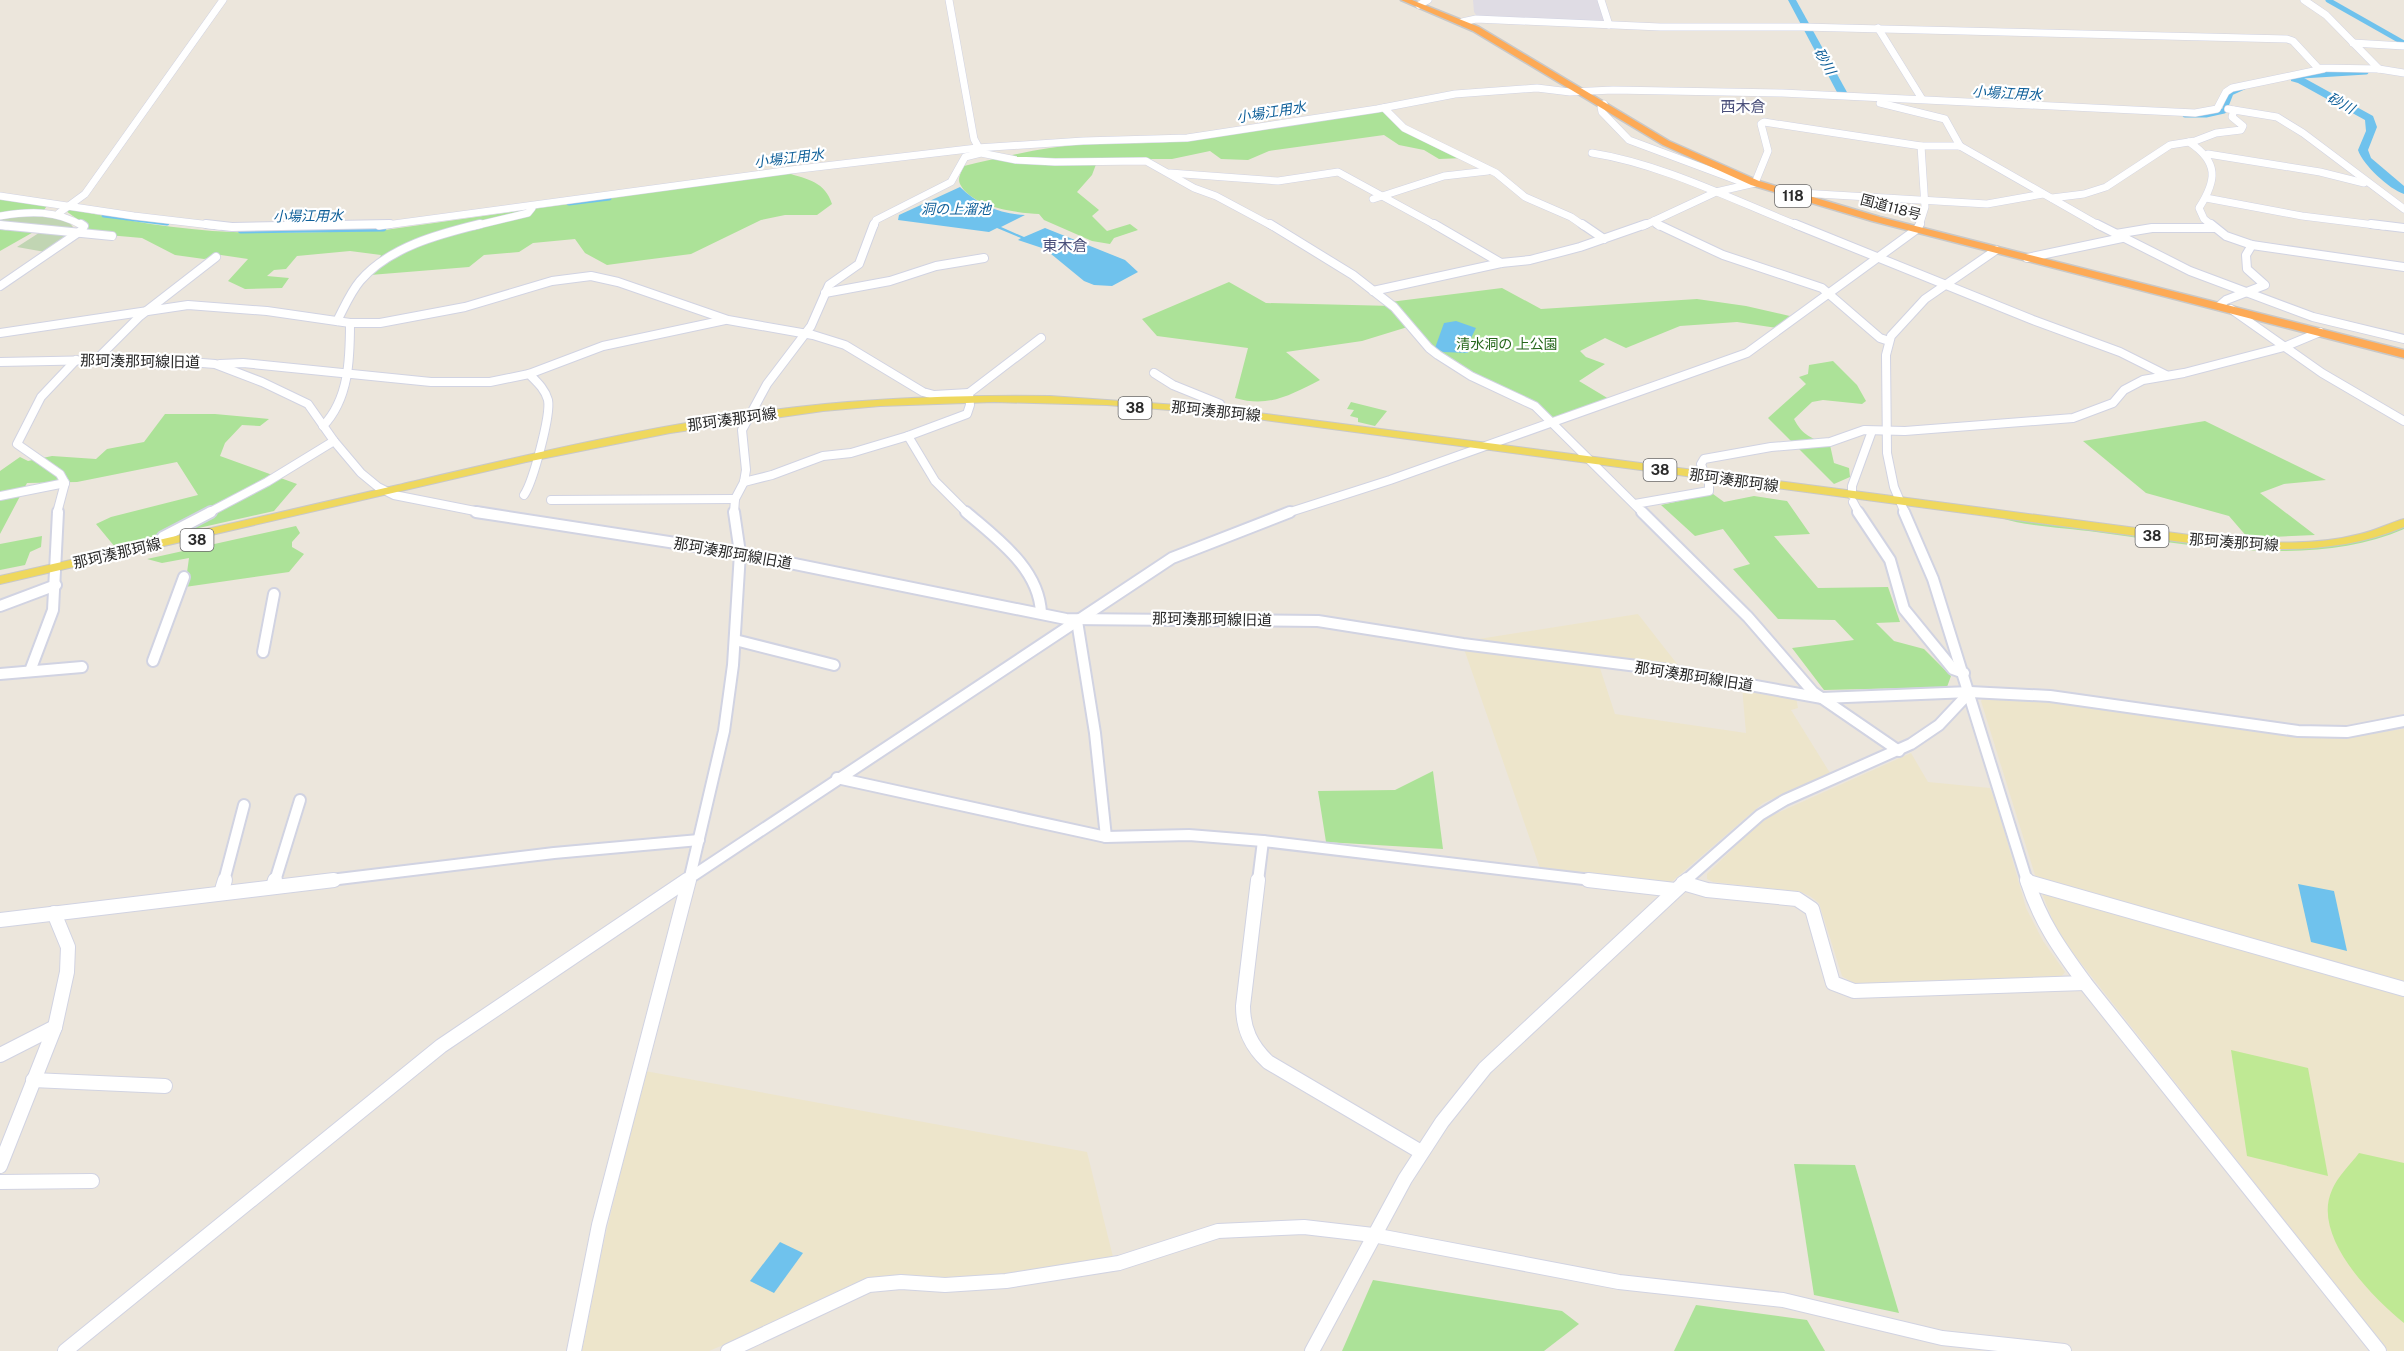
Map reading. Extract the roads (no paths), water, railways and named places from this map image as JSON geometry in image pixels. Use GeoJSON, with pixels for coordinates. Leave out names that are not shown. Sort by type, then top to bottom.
{"type":"FeatureCollection","features":[{"type":"Feature","properties":{"kind":"highway","name":"国道118号"},"geometry":{"type":"LineString","coordinates":[[1406,0],[1462,22],[1666,142],[1752,184],[2027,258],[2404,354]]}},
{"type":"Feature","properties":{"kind":"main road","name":"那珂湊那珂線"},"geometry":{"type":"LineString","coordinates":[[970,399],[1167,411],[1852,498],[2144,541],[2242,551],[2303,552],[2335,549],[2373,542],[2404,532]]}},
{"type":"Feature","properties":{"kind":"main road","name":"那珂湊那珂線"},"geometry":{"type":"LineString","coordinates":[[0,580],[55,575],[158,543],[389,493],[657,430],[970,399],[1101,401],[1220,411],[1489,446],[1593,464]]}},
{"type":"Feature","properties":{"kind":"main road","name":"那珂湊那珂線"},"geometry":{"type":"LineString","coordinates":[[0,586],[55,575],[389,493]]}},
{"type":"Feature","properties":{"kind":"main road","name":"那珂湊那珂線"},"geometry":{"type":"LineString","coordinates":[[1900,505],[2247,545],[2286,546],[2341,541],[2372,534],[2404,522]]}},
{"type":"Feature","properties":{"kind":"street"},"geometry":{"type":"LineString","coordinates":[[0,216],[65,209],[85,194],[223,0]]}},
{"type":"Feature","properties":{"kind":"street"},"geometry":{"type":"LineString","coordinates":[[949,0],[979,150]]}},
{"type":"Feature","properties":{"kind":"street"},"geometry":{"type":"LineString","coordinates":[[1419,4],[1428,0]]}},
{"type":"Feature","properties":{"kind":"street"},"geometry":{"type":"LineString","coordinates":[[1601,0],[1609,25]]}},
{"type":"Feature","properties":{"kind":"street"},"geometry":{"type":"LineString","coordinates":[[2304,0],[2326,15],[2379,69]]}},
{"type":"Feature","properties":{"kind":"street"},"geometry":{"type":"LineString","coordinates":[[1462,22],[1476,19],[1609,25],[1878,28],[2287,39],[2296,43],[2315,66],[2323,69]]}},
{"type":"Feature","properties":{"kind":"street"},"geometry":{"type":"LineString","coordinates":[[1878,28],[1922,99]]}},
{"type":"Feature","properties":{"kind":"street"},"geometry":{"type":"LineString","coordinates":[[2354,43],[2404,46]]}},
{"type":"Feature","properties":{"kind":"street"},"geometry":{"type":"LineString","coordinates":[[0,196],[65,209],[232,228],[395,225],[532,208],[791,170],[1083,141],[1187,138],[1385,109],[1464,93],[1537,88],[1582,92],[1681,91],[1922,99],[2195,113],[2217,109],[2226,92],[2232,88],[2323,69],[2379,69],[2404,73]]}},
{"type":"Feature","properties":{"kind":"street"},"geometry":{"type":"LineString","coordinates":[[1863,98],[1945,119],[1959,146],[2119,236],[2190,271],[2313,317],[2404,339]]}},
{"type":"Feature","properties":{"kind":"street"},"geometry":{"type":"LineString","coordinates":[[1604,104],[1601,107],[1602,112],[1629,140],[1752,184]]}},
{"type":"Feature","properties":{"kind":"street"},"geometry":{"type":"LineString","coordinates":[[2222,108],[2277,117],[2303,133],[2404,208]]}},
{"type":"Feature","properties":{"kind":"street"},"geometry":{"type":"LineString","coordinates":[[1385,109],[1398,123],[1418,136],[1491,171],[1525,197],[1570,217],[1604,239]]}},
{"type":"Feature","properties":{"kind":"street"},"geometry":{"type":"LineString","coordinates":[[2052,198],[2084,194],[2106,188],[2170,145],[2243,128],[2232,117],[2232,110]]}},
{"type":"Feature","properties":{"kind":"street"},"geometry":{"type":"LineString","coordinates":[[1752,184],[1768,152],[1761,130],[1764,122],[1922,146],[1959,146]]}},
{"type":"Feature","properties":{"kind":"street"},"geometry":{"type":"LineString","coordinates":[[2189,142],[2208,154],[2320,172],[2371,185]]}},
{"type":"Feature","properties":{"kind":"street"},"geometry":{"type":"LineString","coordinates":[[65,1351],[441,1046],[837,778],[1172,558],[1310,504],[1390,480],[1489,446],[1747,353],[1917,229],[1923,219],[1926,201],[1920,167],[1922,146]]}},
{"type":"Feature","properties":{"kind":"street"},"geometry":{"type":"LineString","coordinates":[[574,1351],[599,1225],[690,877],[724,731],[735,640],[740,553],[734,512],[735,499],[744,482],[746,470],[741,434],[767,384],[816,316],[831,283],[859,264],[876,220],[951,183],[960,168],[961,161],[979,150],[1016,160],[1146,161],[1268,222],[1353,275],[1394,307],[1429,348],[1438,355],[1471,376],[1535,406],[1748,616],[1813,692],[1899,751]]}},
{"type":"Feature","properties":{"kind":"street"},"geometry":{"type":"LineString","coordinates":[[1592,153],[1639,162],[1946,283],[2033,320],[2120,352],[2166,375]]}},
{"type":"Feature","properties":{"kind":"street"},"geometry":{"type":"LineString","coordinates":[[2208,154],[2212,164],[2213,182],[2199,208],[2204,219],[2226,236],[2252,245],[2404,267]]}},
{"type":"Feature","properties":{"kind":"street"},"geometry":{"type":"LineString","coordinates":[[1373,199],[1443,176],[1491,171]]}},
{"type":"Feature","properties":{"kind":"street"},"geometry":{"type":"LineString","coordinates":[[1167,173],[1278,181],[1338,172],[1384,195],[1501,263]]}},
{"type":"Feature","properties":{"kind":"street"},"geometry":{"type":"LineString","coordinates":[[1373,291],[1501,263],[1530,260],[1604,239],[1654,221],[1716,192],[1752,184]]}},
{"type":"Feature","properties":{"kind":"street"},"geometry":{"type":"LineString","coordinates":[[1782,192],[1995,204],[2043,194]]}},
{"type":"Feature","properties":{"kind":"street"},"geometry":{"type":"LineString","coordinates":[[2206,198],[2302,216],[2404,228]]}},
{"type":"Feature","properties":{"kind":"street"},"geometry":{"type":"LineString","coordinates":[[337,321],[363,278],[391,255],[435,237],[528,213],[532,208]]}},
{"type":"Feature","properties":{"kind":"street"},"geometry":{"type":"LineString","coordinates":[[0,286],[84,226],[65,209]]}},
{"type":"Feature","properties":{"kind":"street"},"geometry":{"type":"LineString","coordinates":[[1654,221],[1660,227],[1723,255],[1829,293],[1880,338],[1888,341]]}},
{"type":"Feature","properties":{"kind":"street"},"geometry":{"type":"LineString","coordinates":[[1,225],[112,237]]}},
{"type":"Feature","properties":{"kind":"street"},"geometry":{"type":"LineString","coordinates":[[2027,258],[2147,227],[2214,228]]}},
{"type":"Feature","properties":{"kind":"street"},"geometry":{"type":"LineString","coordinates":[[2252,245],[2246,255],[2247,268],[2265,285],[2226,300],[2225,308],[2322,373],[2404,421]]}},
{"type":"Feature","properties":{"kind":"street"},"geometry":{"type":"LineString","coordinates":[[1996,249],[1946,283],[1902,322],[1888,341],[1886,372],[1888,468],[1900,505],[1933,579],[2039,916],[2085,983],[2379,1351]]}},
{"type":"Feature","properties":{"kind":"street"},"geometry":{"type":"LineString","coordinates":[[97,359],[140,316],[216,257]]}},
{"type":"Feature","properties":{"kind":"street"},"geometry":{"type":"LineString","coordinates":[[825,293],[890,281],[936,266],[984,258]]}},
{"type":"Feature","properties":{"kind":"street"},"geometry":{"type":"LineString","coordinates":[[0,333],[176,307],[209,305],[350,323],[380,323],[425,317],[552,282],[591,276],[618,282],[728,320],[805,334],[851,347],[923,392],[970,399]]}},
{"type":"Feature","properties":{"kind":"street"},"geometry":{"type":"LineString","coordinates":[[215,364],[243,363],[431,382],[505,381],[603,346],[728,320]]}},
{"type":"Feature","properties":{"kind":"street"},"geometry":{"type":"LineString","coordinates":[[323,426],[335,411],[341,396],[350,359],[350,323]]}},
{"type":"Feature","properties":{"kind":"street"},"geometry":{"type":"LineString","coordinates":[[0,342],[12,332]]}},
{"type":"Feature","properties":{"kind":"street"},"geometry":{"type":"LineString","coordinates":[[1635,504],[1709,491],[1701,464],[1704,459],[1771,447],[1830,442],[1850,434],[1872,431],[1905,432],[2073,418],[2113,403],[2124,390],[2134,383],[2184,373],[2283,347],[2320,332]]}},
{"type":"Feature","properties":{"kind":"street"},"geometry":{"type":"LineString","coordinates":[[744,482],[772,475],[823,456],[850,453],[908,436],[966,414],[970,399],[1041,338]]}},
{"type":"Feature","properties":{"kind":"street","name":"那珂湊那珂線旧道"},"geometry":{"type":"LineString","coordinates":[[0,362],[151,359],[215,364],[262,382],[308,404],[334,441],[361,473],[389,493],[452,508],[740,553],[1066,619],[1318,621],[1463,644],[1661,669],[1822,698],[1970,692],[2050,696],[2298,731],[2347,732],[2404,721]]}},
{"type":"Feature","properties":{"kind":"street"},"geometry":{"type":"LineString","coordinates":[[30,671],[53,610],[57,514],[64,483],[60,474],[17,444],[41,397],[76,360]]}},
{"type":"Feature","properties":{"kind":"street"},"geometry":{"type":"LineString","coordinates":[[1154,373],[1173,385],[1214,400],[1220,404],[1220,411]]}},
{"type":"Feature","properties":{"kind":"street"},"geometry":{"type":"LineString","coordinates":[[524,495],[532,480],[548,423],[549,404],[542,384],[529,374]]}},
{"type":"Feature","properties":{"kind":"street"},"geometry":{"type":"LineString","coordinates":[[1872,431],[1852,486],[1852,498],[1862,520],[1890,560],[1904,609],[1953,669],[1964,673]]}},
{"type":"Feature","properties":{"kind":"street"},"geometry":{"type":"LineString","coordinates":[[908,436],[940,488],[1000,541],[1031,578],[1039,593],[1041,614]]}},
{"type":"Feature","properties":{"kind":"street"},"geometry":{"type":"LineString","coordinates":[[158,543],[164,537],[267,482],[334,441]]}},
{"type":"Feature","properties":{"kind":"street"},"geometry":{"type":"LineString","coordinates":[[0,496],[64,483]]}},
{"type":"Feature","properties":{"kind":"street"},"geometry":{"type":"LineString","coordinates":[[551,500],[735,499]]}},
{"type":"Feature","properties":{"kind":"street"},"geometry":{"type":"LineString","coordinates":[[0,606],[55,575]]}},
{"type":"Feature","properties":{"kind":"street"},"geometry":{"type":"LineString","coordinates":[[153,662],[184,577]]}},
{"type":"Feature","properties":{"kind":"street"},"geometry":{"type":"LineString","coordinates":[[263,652],[274,594]]}},
{"type":"Feature","properties":{"kind":"street"},"geometry":{"type":"LineString","coordinates":[[1079,620],[1095,733],[1106,837]]}},
{"type":"Feature","properties":{"kind":"street"},"geometry":{"type":"LineString","coordinates":[[735,640],[834,665]]}},
{"type":"Feature","properties":{"kind":"street"},"geometry":{"type":"LineString","coordinates":[[0,674],[82,667]]}},
{"type":"Feature","properties":{"kind":"street"},"geometry":{"type":"LineString","coordinates":[[1312,1351],[1373,1235],[1421,1152],[1485,1068],[1679,886],[1771,807],[1899,751],[1939,725],[1970,692]]}},
{"type":"Feature","properties":{"kind":"street"},"geometry":{"type":"LineString","coordinates":[[837,778],[1106,837],[1189,835],[1263,841],[1797,899],[1812,909],[1833,982],[1854,991],[2085,983]]}},
{"type":"Feature","properties":{"kind":"street"},"geometry":{"type":"LineString","coordinates":[[273,887],[300,800]]}},
{"type":"Feature","properties":{"kind":"street"},"geometry":{"type":"LineString","coordinates":[[221,893],[244,805]]}},
{"type":"Feature","properties":{"kind":"street"},"geometry":{"type":"LineString","coordinates":[[0,920],[554,853],[699,840]]}},
{"type":"Feature","properties":{"kind":"street"},"geometry":{"type":"LineString","coordinates":[[1263,841],[1243,1006],[1243,1018],[1250,1041],[1256,1051],[1268,1062],[1421,1152]]}},
{"type":"Feature","properties":{"kind":"street"},"geometry":{"type":"LineString","coordinates":[[2028,882],[2404,989]]}},
{"type":"Feature","properties":{"kind":"street"},"geometry":{"type":"LineString","coordinates":[[0,1166],[55,1027],[67,972],[68,947],[54,913]]}},
{"type":"Feature","properties":{"kind":"street"},"geometry":{"type":"LineString","coordinates":[[0,1055],[55,1027]]}},
{"type":"Feature","properties":{"kind":"street"},"geometry":{"type":"LineString","coordinates":[[33,1080],[165,1086]]}},
{"type":"Feature","properties":{"kind":"street"},"geometry":{"type":"LineString","coordinates":[[0,1182],[92,1181]]}},
{"type":"Feature","properties":{"kind":"street"},"geometry":{"type":"LineString","coordinates":[[728,1351],[869,1285],[901,1282],[978,1285],[1119,1263],[1218,1231],[1304,1227],[1373,1235],[1619,1282],[1783,1300],[1942,1338],[2064,1351]]}},
{"type":"Feature","properties":{"kind":"water","name":"洞の上溜池"},"geometry":{"type":"Polygon","coordinates":[[[960,187],[974,199],[990,207],[1007,213],[1025,215],[1001,227],[1024,237],[1045,228],[1125,260],[1138,272],[1112,286],[1094,285],[1084,281],[1045,249],[1018,240],[1021,238],[997,228],[989,232],[898,220],[899,215],[960,187]]]}},
{"type":"Feature","properties":{"kind":"water"},"geometry":{"type":"Polygon","coordinates":[[[1456,321],[1476,328],[1470,340],[1468,353],[1443,352],[1435,348],[1444,323],[1456,321]]]}},
{"type":"Feature","properties":{"kind":"water"},"geometry":{"type":"Polygon","coordinates":[[[2298,884],[2334,891],[2347,951],[2311,942],[2298,884]]]}},
{"type":"Feature","properties":{"kind":"water"},"geometry":{"type":"Polygon","coordinates":[[[780,1242],[803,1253],[774,1293],[750,1281],[780,1242]]]}},
{"type":"Feature","properties":{"kind":"waterway","name":"砂川"},"geometry":{"type":"LineString","coordinates":[[1792,0],[1805,25]]}},
{"type":"Feature","properties":{"kind":"waterway"},"geometry":{"type":"LineString","coordinates":[[2328,0],[2404,43]]}},
{"type":"Feature","properties":{"kind":"waterway","name":"砂川"},"geometry":{"type":"LineString","coordinates":[[1807,28],[1843,94]]}},
{"type":"Feature","properties":{"kind":"waterway","name":"小場江用水"},"geometry":{"type":"LineString","coordinates":[[2302,76],[2366,72]]}},
{"type":"Feature","properties":{"kind":"waterway","name":"砂川"},"geometry":{"type":"LineString","coordinates":[[2294,79],[2301,80],[2369,118],[2372,127],[2363,150],[2366,159],[2404,191]]}},
{"type":"Feature","properties":{"kind":"waterway","name":"小場江用水"},"geometry":{"type":"LineString","coordinates":[[2185,115],[2206,115],[2224,111],[2231,93],[2244,87]]}},
{"type":"Feature","properties":{"kind":"waterway","name":"小場江用水"},"geometry":{"type":"LineString","coordinates":[[569,203],[609,198]]}},
{"type":"Feature","properties":{"kind":"waterway","name":"小場江用水"},"geometry":{"type":"LineString","coordinates":[[104,215],[167,223]]}},
{"type":"Feature","properties":{"kind":"waterway","name":"小場江用水"},"geometry":{"type":"LineString","coordinates":[[241,230],[383,228]]}},
{"type":"Feature","properties":{"kind":"district","name":"西木倉"},"geometry":{"type":"Point","coordinates":[1743,106]}},
{"type":"Feature","properties":{"kind":"district","name":"東木倉"},"geometry":{"type":"Point","coordinates":[1065,245]}},
{"type":"Feature","properties":{"kind":"park label","name":"清水洞の 上公園"},"geometry":{"type":"Point","coordinates":[1507,344]}}]}
